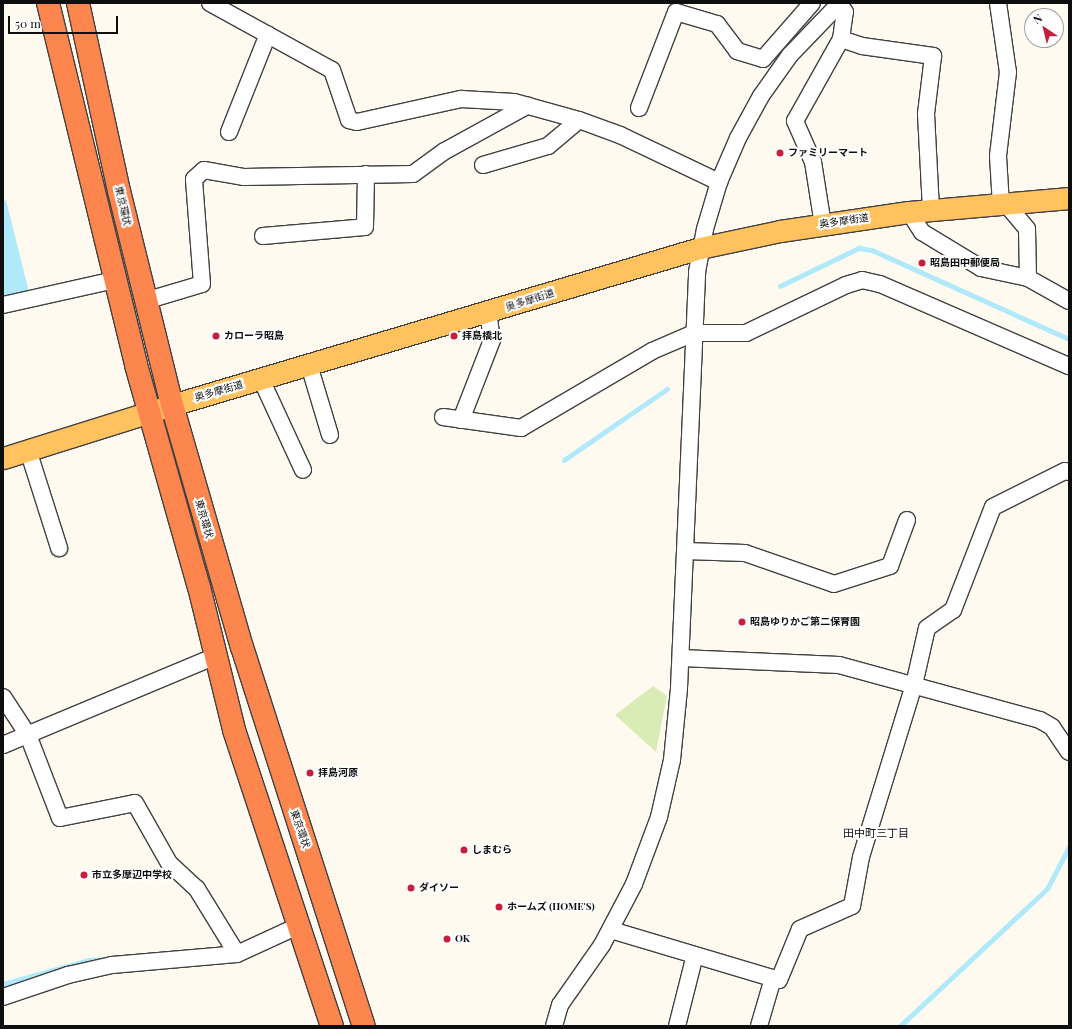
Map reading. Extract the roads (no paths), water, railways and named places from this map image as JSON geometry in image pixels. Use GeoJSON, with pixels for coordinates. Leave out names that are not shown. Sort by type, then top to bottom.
{"type":"FeatureCollection","features":[{"type":"Feature","properties":{"kind":"highway"},"geometry":{"type":"LineString","coordinates":[[48,3],[115,280],[150,413],[197,580],[234,730],[332,1026]]}},
{"type":"Feature","properties":{"kind":"highway","name":"東京環状"},"geometry":{"type":"LineString","coordinates":[[78,3],[145,300],[172,405],[242,647],[364,1026]]}},
{"type":"Feature","properties":{"kind":"main road","name":"奥多摩街道"},"geometry":{"type":"LineString","coordinates":[[3,458],[172,405],[488,313],[700,248],[780,230],[908,212],[1004,205],[1069,198]]}},
{"type":"Feature","properties":{"kind":"street"},"geometry":{"type":"LineString","coordinates":[[210,3],[332,70],[349,120],[357,122],[461,99],[514,102],[579,120],[639,143],[719,182]]}},
{"type":"Feature","properties":{"kind":"street"},"geometry":{"type":"LineString","coordinates":[[639,108],[676,12],[717,24],[737,51],[763,59],[812,3]]}},
{"type":"Feature","properties":{"kind":"street"},"geometry":{"type":"LineString","coordinates":[[554,1026],[560,1005],[610,930],[641,868],[664,799],[675,744],[681,658],[694,332],[700,248],[719,182],[738,138],[774,76],[812,30],[839,3],[845,12],[841,39],[795,120],[813,162],[823,225]]}},
{"type":"Feature","properties":{"kind":"street"},"geometry":{"type":"LineString","coordinates":[[998,3],[1008,72],[998,156],[1004,205],[1027,229],[1028,278]]}},
{"type":"Feature","properties":{"kind":"street"},"geometry":{"type":"LineString","coordinates":[[229,132],[268,34]]}},
{"type":"Feature","properties":{"kind":"street"},"geometry":{"type":"LineString","coordinates":[[841,39],[862,46],[933,56],[926,114],[930,210]]}},
{"type":"Feature","properties":{"kind":"street"},"geometry":{"type":"LineString","coordinates":[[145,300],[202,284],[194,179],[204,170],[244,177],[366,174],[385,177],[413,174],[445,151],[527,106]]}},
{"type":"Feature","properties":{"kind":"street"},"geometry":{"type":"LineString","coordinates":[[483,165],[548,146],[579,120]]}},
{"type":"Feature","properties":{"kind":"street"},"geometry":{"type":"LineString","coordinates":[[264,236],[365,227],[366,174]]}},
{"type":"Feature","properties":{"kind":"street"},"geometry":{"type":"LineString","coordinates":[[908,212],[922,232],[981,268],[1028,278],[1069,302]]}},
{"type":"Feature","properties":{"kind":"street"},"geometry":{"type":"LineString","coordinates":[[3,305],[115,280]]}},
{"type":"Feature","properties":{"kind":"street"},"geometry":{"type":"LineString","coordinates":[[443,418],[521,428],[652,352],[694,332],[746,333],[846,285],[866,280],[880,284],[1069,366]]}},
{"type":"Feature","properties":{"kind":"street"},"geometry":{"type":"LineString","coordinates":[[461,420],[492,340],[488,313]]}},
{"type":"Feature","properties":{"kind":"street"},"geometry":{"type":"LineString","coordinates":[[308,365],[330,436]]}},
{"type":"Feature","properties":{"kind":"street"},"geometry":{"type":"LineString","coordinates":[[261,379],[303,470]]}},
{"type":"Feature","properties":{"kind":"street"},"geometry":{"type":"LineString","coordinates":[[28,450],[59,548]]}},
{"type":"Feature","properties":{"kind":"street"},"geometry":{"type":"LineString","coordinates":[[610,930],[779,980],[800,929],[852,906],[862,856],[914,685],[927,628],[953,610],[993,507],[1065,471],[1069,472]]}},
{"type":"Feature","properties":{"kind":"street"},"geometry":{"type":"LineString","coordinates":[[685,551],[745,553],[834,584],[890,566],[907,520]]}},
{"type":"Feature","properties":{"kind":"street"},"geometry":{"type":"LineString","coordinates":[[3,745],[216,656]]}},
{"type":"Feature","properties":{"kind":"street"},"geometry":{"type":"LineString","coordinates":[[681,658],[839,664],[1040,720],[1052,727],[1069,752]]}},
{"type":"Feature","properties":{"kind":"street"},"geometry":{"type":"LineString","coordinates":[[3,697],[28,735],[60,818],[135,803],[169,863],[197,889],[237,954]]}},
{"type":"Feature","properties":{"kind":"street"},"geometry":{"type":"LineString","coordinates":[[3,997],[68,975],[112,965],[237,954],[298,926]]}},
{"type":"Feature","properties":{"kind":"street"},"geometry":{"type":"LineString","coordinates":[[677,1026],[695,955]]}},
{"type":"Feature","properties":{"kind":"street"},"geometry":{"type":"LineString","coordinates":[[759,1026],[773,978]]}},
{"type":"Feature","properties":{"kind":"water"},"geometry":{"type":"Polygon","coordinates":[[[6,200],[29,292],[3,298],[3,201],[6,200]]]}},
{"type":"Feature","properties":{"kind":"waterway"},"geometry":{"type":"LineString","coordinates":[[780,286],[859,248],[872,250],[1069,339]]}},
{"type":"Feature","properties":{"kind":"waterway"},"geometry":{"type":"LineString","coordinates":[[564,460],[667,389]]}},
{"type":"Feature","properties":{"kind":"waterway"},"geometry":{"type":"LineString","coordinates":[[900,1026],[1047,889],[1069,847]]}},
{"type":"Feature","properties":{"kind":"waterway"},"geometry":{"type":"LineString","coordinates":[[3,984],[89,960],[108,959]]}},
{"type":"Feature","properties":{"kind":"place","name":"ファミリーマート"},"geometry":{"type":"Point","coordinates":[780,153]}},
{"type":"Feature","properties":{"kind":"place","name":"昭島田中郵便局"},"geometry":{"type":"Point","coordinates":[922,263]}},
{"type":"Feature","properties":{"kind":"place","name":"カローラ昭島"},"geometry":{"type":"Point","coordinates":[216,336]}},
{"type":"Feature","properties":{"kind":"place","name":"拝島橋北"},"geometry":{"type":"Point","coordinates":[454,336]}},
{"type":"Feature","properties":{"kind":"place","name":"昭島ゆりかご第二保育園"},"geometry":{"type":"Point","coordinates":[742,622]}},
{"type":"Feature","properties":{"kind":"place","name":"拝島河原"},"geometry":{"type":"Point","coordinates":[310,773]}},
{"type":"Feature","properties":{"kind":"place","name":"しまむら"},"geometry":{"type":"Point","coordinates":[464,850]}},
{"type":"Feature","properties":{"kind":"place","name":"市立多摩辺中学校"},"geometry":{"type":"Point","coordinates":[84,875]}},
{"type":"Feature","properties":{"kind":"place","name":"ダイソー"},"geometry":{"type":"Point","coordinates":[411,888]}},
{"type":"Feature","properties":{"kind":"place","name":"ホームズ (HOME'S)"},"geometry":{"type":"Point","coordinates":[499,907]}},
{"type":"Feature","properties":{"kind":"place","name":"OK"},"geometry":{"type":"Point","coordinates":[447,939]}},
{"type":"Feature","properties":{"kind":"district","name":"田中町三丁目"},"geometry":{"type":"Point","coordinates":[876,833]}}]}
